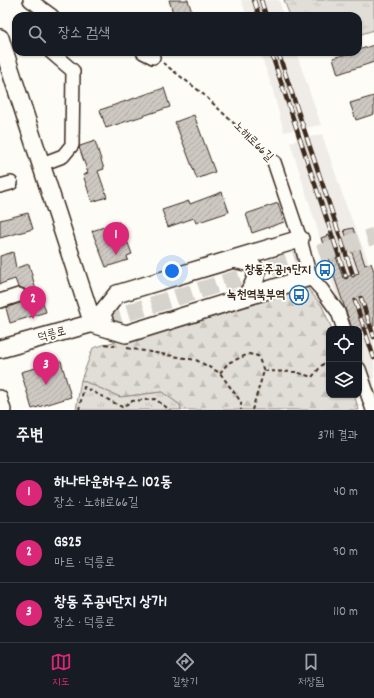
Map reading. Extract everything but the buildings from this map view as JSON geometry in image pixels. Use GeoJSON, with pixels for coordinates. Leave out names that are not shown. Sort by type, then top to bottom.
{"type":"FeatureCollection","features":[{"type":"Feature","properties":{"kind":"main road"},"geometry":{"type":"LineString","coordinates":[[1,44],[42,164],[99,322],[126,334],[310,277]]}},
{"type":"Feature","properties":{"kind":"main road"},"geometry":{"type":"LineString","coordinates":[[99,322],[117,294],[300,239]]}},
{"type":"Feature","properties":{"kind":"main road"},"geometry":{"type":"LineString","coordinates":[[234,259],[250,263],[257,271],[256,282],[245,297]]}},
{"type":"Feature","properties":{"kind":"main road","name":"덕릉로"},"geometry":{"type":"LineString","coordinates":[[0,349],[99,322]]}},
{"type":"Feature","properties":{"kind":"street"},"geometry":{"type":"LineString","coordinates":[[30,0],[46,12]]}},
{"type":"Feature","properties":{"kind":"street"},"geometry":{"type":"LineString","coordinates":[[42,164],[63,156],[72,145],[73,71],[56,56]]}},
{"type":"Feature","properties":{"kind":"street","name":"노해로66길"},"geometry":{"type":"LineString","coordinates":[[274,162],[300,239],[310,277],[322,290],[338,312],[343,326]]}},
{"type":"Feature","properties":{"kind":"street"},"geometry":{"type":"LineString","coordinates":[[0,301],[19,295]]}},
{"type":"Feature","properties":{"kind":"street"},"geometry":{"type":"LineString","coordinates":[[362,378],[373,410]]}},
{"type":"Feature","properties":{"kind":"street"},"geometry":{"type":"LineString","coordinates":[[0,397],[4,410]]}},
{"type":"Feature","properties":{"kind":"path","name":"노해로66길"},"geometry":{"type":"LineString","coordinates":[[151,56],[202,93],[274,162]]}},
{"type":"Feature","properties":{"kind":"path"},"geometry":{"type":"LineString","coordinates":[[105,344],[196,360],[220,373],[241,402],[241,410]]}},
{"type":"Feature","properties":{"kind":"path"},"geometry":{"type":"LineString","coordinates":[[220,373],[228,363],[249,354],[258,356],[264,371],[252,410]]}},
{"type":"Feature","properties":{"kind":"path"},"geometry":{"type":"LineString","coordinates":[[264,371],[296,372],[312,377],[326,361]]}},
{"type":"Feature","properties":{"kind":"path"},"geometry":{"type":"LineString","coordinates":[[79,410],[84,386],[122,407],[132,401],[155,398],[170,410]]}},
{"type":"Feature","properties":{"kind":"shaded area"},"geometry":{"type":"Polygon","coordinates":[[[241,0],[279,0],[283,12],[246,12],[241,0]]]}},
{"type":"Feature","properties":{"kind":"shaded area"},"geometry":{"type":"Polygon","coordinates":[[[261,56],[297,56],[321,125],[284,132],[271,84],[261,56]]]}},
{"type":"Feature","properties":{"kind":"shaded area"},"geometry":{"type":"Polygon","coordinates":[[[322,134],[347,208],[374,275],[374,404],[362,369],[362,326],[347,326],[329,274],[318,231],[290,142],[322,134]]]}},
{"type":"Feature","properties":{"kind":"green space"},"geometry":{"type":"Polygon","coordinates":[[[284,0],[374,0],[374,30],[362,34],[362,12],[288,12],[284,0]]]}},
{"type":"Feature","properties":{"kind":"green space"},"geometry":{"type":"Polygon","coordinates":[[[305,285],[322,306],[331,326],[326,326],[326,398],[355,398],[359,410],[181,410],[180,405],[162,392],[120,397],[81,380],[93,348],[305,285]]]}},
{"type":"Feature","properties":{"kind":"green space"},"geometry":{"type":"Polygon","coordinates":[[[81,380],[120,397],[162,392],[180,405],[181,410],[76,410],[81,380]]]}},
{"type":"Feature","properties":{"kind":"tunnel"},"geometry":{"type":"LineString","coordinates":[[104,320],[374,236]]}},
{"type":"Feature","properties":{"kind":"railway"},"geometry":{"type":"LineString","coordinates":[[254,0],[258,12]]}},
{"type":"Feature","properties":{"kind":"railway"},"geometry":{"type":"LineString","coordinates":[[261,0],[265,12]]}},
{"type":"Feature","properties":{"kind":"railway"},"geometry":{"type":"LineString","coordinates":[[272,56],[346,277]]}},
{"type":"Feature","properties":{"kind":"railway"},"geometry":{"type":"LineString","coordinates":[[279,56],[353,275]]}},
{"type":"Feature","properties":{"kind":"railway"},"geometry":{"type":"LineString","coordinates":[[361,298],[374,337]]}},
{"type":"Feature","properties":{"kind":"railway"},"geometry":{"type":"LineString","coordinates":[[355,301],[374,358]]}},
{"type":"Feature","properties":{"kind":"place","name":"하나타운하우스 102동"},"geometry":{"type":"Point","coordinates":[116,255]}},
{"type":"Feature","properties":{"kind":"place","name":"창동주공19단지"},"geometry":{"type":"Point","coordinates":[325,270]}},
{"type":"Feature","properties":{"kind":"place","name":"녹천역북부역"},"geometry":{"type":"Point","coordinates":[299,295]}},
{"type":"Feature","properties":{"kind":"place","name":"GS25"},"geometry":{"type":"Point","coordinates":[33,319]}},
{"type":"Feature","properties":{"kind":"place","name":"창동 주공4단지 상가1"},"geometry":{"type":"Point","coordinates":[46,385]}}]}
